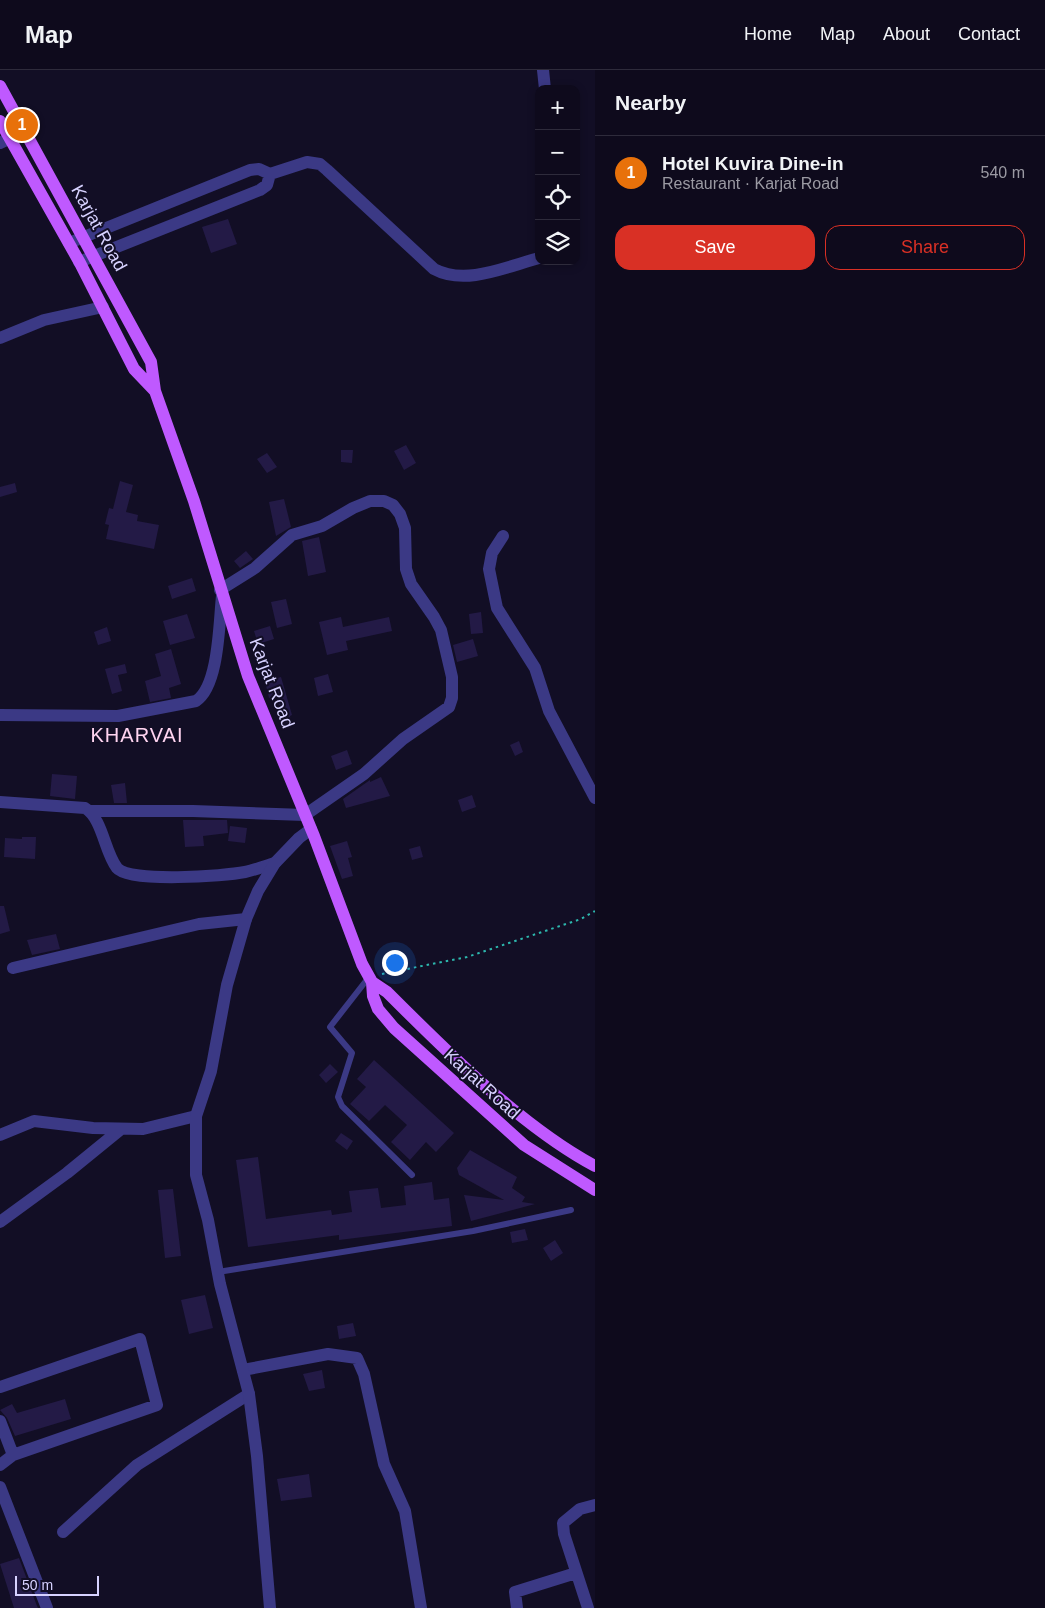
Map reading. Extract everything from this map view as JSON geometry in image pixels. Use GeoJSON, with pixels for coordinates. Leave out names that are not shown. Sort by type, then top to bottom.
{"type":"FeatureCollection","features":[{"type":"Feature","properties":{"kind":"main road","name":"Karjat Road"},"geometry":{"type":"LineString","coordinates":[[0,86],[84,236],[151,362],[155,391],[194,501],[248,676],[311,829],[362,964],[370,979],[378,1009],[394,1028],[524,1145],[573,1178],[595,1190]]}},
{"type":"Feature","properties":{"kind":"main road","name":"Karjat Road"},"geometry":{"type":"LineString","coordinates":[[0,121],[5,141],[69,243],[134,369],[155,391]]}},
{"type":"Feature","properties":{"kind":"main road","name":"Karjat Road"},"geometry":{"type":"LineString","coordinates":[[370,979],[387,992],[491,1089],[537,1128],[595,1166]]}},
{"type":"Feature","properties":{"kind":"street"},"geometry":{"type":"LineString","coordinates":[[543,70],[545,85]]}},
{"type":"Feature","properties":{"kind":"street"},"geometry":{"type":"LineString","coordinates":[[5,141],[25,131]]}},
{"type":"Feature","properties":{"kind":"street"},"geometry":{"type":"LineString","coordinates":[[69,243],[250,170],[259,169],[270,174],[307,162],[320,164],[434,269],[446,276],[472,275],[535,259]]}},
{"type":"Feature","properties":{"kind":"street"},"geometry":{"type":"LineString","coordinates":[[79,262],[260,190],[267,185],[270,174]]}},
{"type":"Feature","properties":{"kind":"street"},"geometry":{"type":"LineString","coordinates":[[0,338],[44,320],[103,307]]}},
{"type":"Feature","properties":{"kind":"street"},"geometry":{"type":"LineString","coordinates":[[0,715],[118,716],[196,702],[203,697],[208,689],[214,668],[221,593],[255,568],[292,535],[322,526],[353,508],[370,501],[384,501],[393,505],[400,514],[406,528],[406,569],[411,584],[434,617],[440,630],[452,677],[452,698],[449,707],[443,713],[403,738],[364,774],[305,815],[193,811],[90,811],[78,806],[0,802]]}},
{"type":"Feature","properties":{"kind":"street"},"geometry":{"type":"LineString","coordinates":[[503,536],[492,553],[488,569],[497,608],[535,668],[549,711],[595,798]]}},
{"type":"Feature","properties":{"kind":"street"},"geometry":{"type":"LineString","coordinates":[[90,811],[112,860],[119,871],[129,875],[181,878],[229,875],[248,872],[275,863]]}},
{"type":"Feature","properties":{"kind":"street"},"geometry":{"type":"LineString","coordinates":[[270,1608],[257,1456],[249,1394],[196,1175],[196,1116],[211,1071],[227,985],[246,919],[258,891],[275,863],[299,838],[311,829]]}},
{"type":"Feature","properties":{"kind":"street"},"geometry":{"type":"LineString","coordinates":[[13,968],[199,924],[246,919]]}},
{"type":"Feature","properties":{"kind":"street"},"geometry":{"type":"LineString","coordinates":[[0,1135],[34,1121],[93,1128],[143,1129],[196,1116]]}},
{"type":"Feature","properties":{"kind":"street"},"geometry":{"type":"LineString","coordinates":[[0,1220],[68,1173],[121,1129]]}},
{"type":"Feature","properties":{"kind":"street"},"geometry":{"type":"LineString","coordinates":[[0,1387],[140,1339],[156,1405],[13,1455],[0,1465]]}},
{"type":"Feature","properties":{"kind":"street"},"geometry":{"type":"LineString","coordinates":[[243,1370],[328,1354],[357,1358],[364,1374],[384,1464],[405,1512],[421,1608]]}},
{"type":"Feature","properties":{"kind":"street"},"geometry":{"type":"LineString","coordinates":[[63,1532],[137,1465],[249,1394]]}},
{"type":"Feature","properties":{"kind":"street"},"geometry":{"type":"LineString","coordinates":[[0,1421],[13,1455]]}},
{"type":"Feature","properties":{"kind":"street"},"geometry":{"type":"LineString","coordinates":[[0,1487],[47,1608]]}},
{"type":"Feature","properties":{"kind":"street"},"geometry":{"type":"LineString","coordinates":[[588,1608],[564,1534],[563,1523],[580,1508],[595,1505]]}},
{"type":"Feature","properties":{"kind":"street"},"geometry":{"type":"LineString","coordinates":[[517,1608],[515,1592],[576,1573]]}},
{"type":"Feature","properties":{"kind":"lane"},"geometry":{"type":"LineString","coordinates":[[370,979],[330,1027],[352,1053],[338,1097],[342,1106],[412,1175]]}},
{"type":"Feature","properties":{"kind":"lane"},"geometry":{"type":"LineString","coordinates":[[218,1272],[465,1233],[571,1210]]}},
{"type":"Feature","properties":{"kind":"path"},"geometry":{"type":"LineString","coordinates":[[370,979],[467,957],[581,920],[595,911]]}},
{"type":"Feature","properties":{"kind":"building"},"geometry":{"type":"Polygon","coordinates":[[[228,219],[237,244],[211,253],[202,227],[228,219]]]}},
{"type":"Feature","properties":{"kind":"building"},"geometry":{"type":"Polygon","coordinates":[[[406,445],[416,463],[404,470],[394,451],[406,445]]]}},
{"type":"Feature","properties":{"kind":"building"},"geometry":{"type":"Polygon","coordinates":[[[341,450],[353,450],[352,463],[341,462],[341,450]]]}},
{"type":"Feature","properties":{"kind":"building"},"geometry":{"type":"Polygon","coordinates":[[[267,453],[277,467],[267,473],[257,459],[267,453]]]}},
{"type":"Feature","properties":{"kind":"building"},"geometry":{"type":"Polygon","coordinates":[[[120,481],[133,485],[126,512],[138,515],[137,521],[159,525],[154,549],[106,539],[109,525],[105,524],[109,508],[113,509],[120,481]]]}},
{"type":"Feature","properties":{"kind":"building"},"geometry":{"type":"Polygon","coordinates":[[[15,483],[17,492],[0,497],[0,487],[15,483]]]}},
{"type":"Feature","properties":{"kind":"building"},"geometry":{"type":"Polygon","coordinates":[[[284,499],[291,527],[276,536],[269,502],[284,499]]]}},
{"type":"Feature","properties":{"kind":"building"},"geometry":{"type":"Polygon","coordinates":[[[319,537],[326,572],[308,576],[302,541],[319,537]]]}},
{"type":"Feature","properties":{"kind":"building"},"geometry":{"type":"Polygon","coordinates":[[[246,551],[253,559],[240,568],[234,561],[246,551]]]}},
{"type":"Feature","properties":{"kind":"building"},"geometry":{"type":"Polygon","coordinates":[[[192,578],[196,591],[172,599],[168,586],[192,578]]]}},
{"type":"Feature","properties":{"kind":"building"},"geometry":{"type":"Polygon","coordinates":[[[286,599],[292,624],[277,628],[271,602],[286,599]]]}},
{"type":"Feature","properties":{"kind":"building"},"geometry":{"type":"Polygon","coordinates":[[[481,612],[483,633],[471,634],[469,614],[481,612]]]}},
{"type":"Feature","properties":{"kind":"building"},"geometry":{"type":"Polygon","coordinates":[[[187,614],[195,638],[170,645],[163,621],[187,614]]]}},
{"type":"Feature","properties":{"kind":"building"},"geometry":{"type":"Polygon","coordinates":[[[341,617],[343,627],[389,617],[392,631],[346,641],[348,650],[327,655],[319,622],[341,617]]]}},
{"type":"Feature","properties":{"kind":"building"},"geometry":{"type":"Polygon","coordinates":[[[270,626],[274,639],[258,644],[254,631],[270,626]]]}},
{"type":"Feature","properties":{"kind":"building"},"geometry":{"type":"Polygon","coordinates":[[[107,627],[111,641],[98,645],[94,632],[107,627]]]}},
{"type":"Feature","properties":{"kind":"building"},"geometry":{"type":"Polygon","coordinates":[[[473,639],[478,656],[457,662],[453,645],[473,639]]]}},
{"type":"Feature","properties":{"kind":"building"},"geometry":{"type":"Polygon","coordinates":[[[171,649],[181,684],[169,688],[171,698],[150,702],[145,681],[161,676],[155,654],[171,649]]]}},
{"type":"Feature","properties":{"kind":"building"},"geometry":{"type":"Polygon","coordinates":[[[125,664],[127,673],[118,675],[122,691],[112,694],[105,669],[125,664]]]}},
{"type":"Feature","properties":{"kind":"building"},"geometry":{"type":"Polygon","coordinates":[[[328,674],[333,692],[318,696],[314,678],[328,674]]]}},
{"type":"Feature","properties":{"kind":"building"},"geometry":{"type":"Polygon","coordinates":[[[281,677],[292,715],[290,716],[291,722],[283,724],[277,696],[269,698],[265,681],[281,677]]]}},
{"type":"Feature","properties":{"kind":"building"},"geometry":{"type":"Polygon","coordinates":[[[519,741],[523,752],[515,756],[510,745],[519,741]]]}},
{"type":"Feature","properties":{"kind":"building"},"geometry":{"type":"Polygon","coordinates":[[[347,750],[352,764],[336,770],[331,756],[347,750]]]}},
{"type":"Feature","properties":{"kind":"building"},"geometry":{"type":"Polygon","coordinates":[[[52,774],[77,776],[75,799],[50,796],[52,774]]]}},
{"type":"Feature","properties":{"kind":"building"},"geometry":{"type":"Polygon","coordinates":[[[381,777],[390,796],[346,808],[343,799],[370,780],[370,782],[381,777]]]}},
{"type":"Feature","properties":{"kind":"building"},"geometry":{"type":"Polygon","coordinates":[[[125,783],[127,803],[114,803],[111,785],[125,783]]]}},
{"type":"Feature","properties":{"kind":"building"},"geometry":{"type":"Polygon","coordinates":[[[472,795],[476,807],[462,812],[458,800],[472,795]]]}},
{"type":"Feature","properties":{"kind":"building"},"geometry":{"type":"Polygon","coordinates":[[[183,820],[227,820],[228,833],[203,836],[204,846],[185,847],[183,820]]]}},
{"type":"Feature","properties":{"kind":"building"},"geometry":{"type":"Polygon","coordinates":[[[230,826],[247,828],[245,843],[228,841],[230,826]]]}},
{"type":"Feature","properties":{"kind":"building"},"geometry":{"type":"Polygon","coordinates":[[[22,837],[36,837],[35,859],[4,857],[5,838],[22,839],[22,837]]]}},
{"type":"Feature","properties":{"kind":"building"},"geometry":{"type":"Polygon","coordinates":[[[347,841],[352,857],[348,858],[353,876],[342,879],[330,846],[347,841]]]}},
{"type":"Feature","properties":{"kind":"building"},"geometry":{"type":"Polygon","coordinates":[[[420,846],[423,857],[412,860],[409,849],[420,846]]]}},
{"type":"Feature","properties":{"kind":"building"},"geometry":{"type":"Polygon","coordinates":[[[0,906],[4,906],[10,931],[0,934],[0,906]]]}},
{"type":"Feature","properties":{"kind":"building"},"geometry":{"type":"Polygon","coordinates":[[[56,934],[60,949],[32,955],[27,940],[56,934]]]}},
{"type":"Feature","properties":{"kind":"building"},"geometry":{"type":"Polygon","coordinates":[[[374,1060],[454,1133],[436,1152],[426,1142],[410,1160],[391,1142],[407,1125],[385,1105],[369,1121],[350,1104],[366,1087],[357,1079],[374,1060]]]}},
{"type":"Feature","properties":{"kind":"building"},"geometry":{"type":"Polygon","coordinates":[[[330,1064],[338,1072],[326,1083],[319,1075],[330,1064]]]}},
{"type":"Feature","properties":{"kind":"building"},"geometry":{"type":"Polygon","coordinates":[[[341,1133],[353,1141],[347,1150],[335,1141],[341,1133]]]}},
{"type":"Feature","properties":{"kind":"building"},"geometry":{"type":"Polygon","coordinates":[[[470,1150],[517,1177],[512,1188],[525,1197],[522,1202],[535,1204],[471,1221],[464,1195],[504,1200],[459,1175],[457,1168],[470,1150]]]}},
{"type":"Feature","properties":{"kind":"building"},"geometry":{"type":"Polygon","coordinates":[[[258,1157],[266,1219],[331,1210],[332,1215],[352,1212],[349,1191],[378,1188],[381,1208],[406,1205],[404,1186],[432,1182],[434,1200],[449,1198],[452,1226],[339,1240],[339,1235],[248,1247],[236,1160],[258,1157]]]}},
{"type":"Feature","properties":{"kind":"building"},"geometry":{"type":"Polygon","coordinates":[[[173,1189],[181,1256],[165,1258],[158,1190],[173,1189]]]}},
{"type":"Feature","properties":{"kind":"building"},"geometry":{"type":"Polygon","coordinates":[[[525,1229],[528,1240],[512,1243],[510,1232],[525,1229]]]}},
{"type":"Feature","properties":{"kind":"building"},"geometry":{"type":"Polygon","coordinates":[[[555,1240],[563,1253],[551,1261],[543,1248],[555,1240]]]}},
{"type":"Feature","properties":{"kind":"building"},"geometry":{"type":"Polygon","coordinates":[[[205,1295],[213,1328],[189,1334],[181,1300],[205,1295]]]}},
{"type":"Feature","properties":{"kind":"building"},"geometry":{"type":"Polygon","coordinates":[[[353,1323],[356,1336],[339,1339],[337,1326],[353,1323]]]}},
{"type":"Feature","properties":{"kind":"building"},"geometry":{"type":"Polygon","coordinates":[[[322,1370],[325,1388],[309,1391],[303,1374],[322,1370]]]}},
{"type":"Feature","properties":{"kind":"building"},"geometry":{"type":"Polygon","coordinates":[[[65,1399],[71,1419],[15,1436],[7,1418],[0,1410],[12,1404],[17,1413],[65,1399]]]}},
{"type":"Feature","properties":{"kind":"building"},"geometry":{"type":"Polygon","coordinates":[[[309,1474],[312,1497],[281,1501],[277,1479],[309,1474]]]}},
{"type":"Feature","properties":{"kind":"building"},"geometry":{"type":"Polygon","coordinates":[[[19,1558],[38,1608],[14,1608],[0,1564],[19,1558]]]}},
{"type":"Feature","properties":{"kind":"place","name":"Hotel Kuvira Dine-in"},"geometry":{"type":"Point","coordinates":[22,125]}},
{"type":"Feature","properties":{"kind":"district","name":"KHARVAI"},"geometry":{"type":"Point","coordinates":[137,735]}}]}
